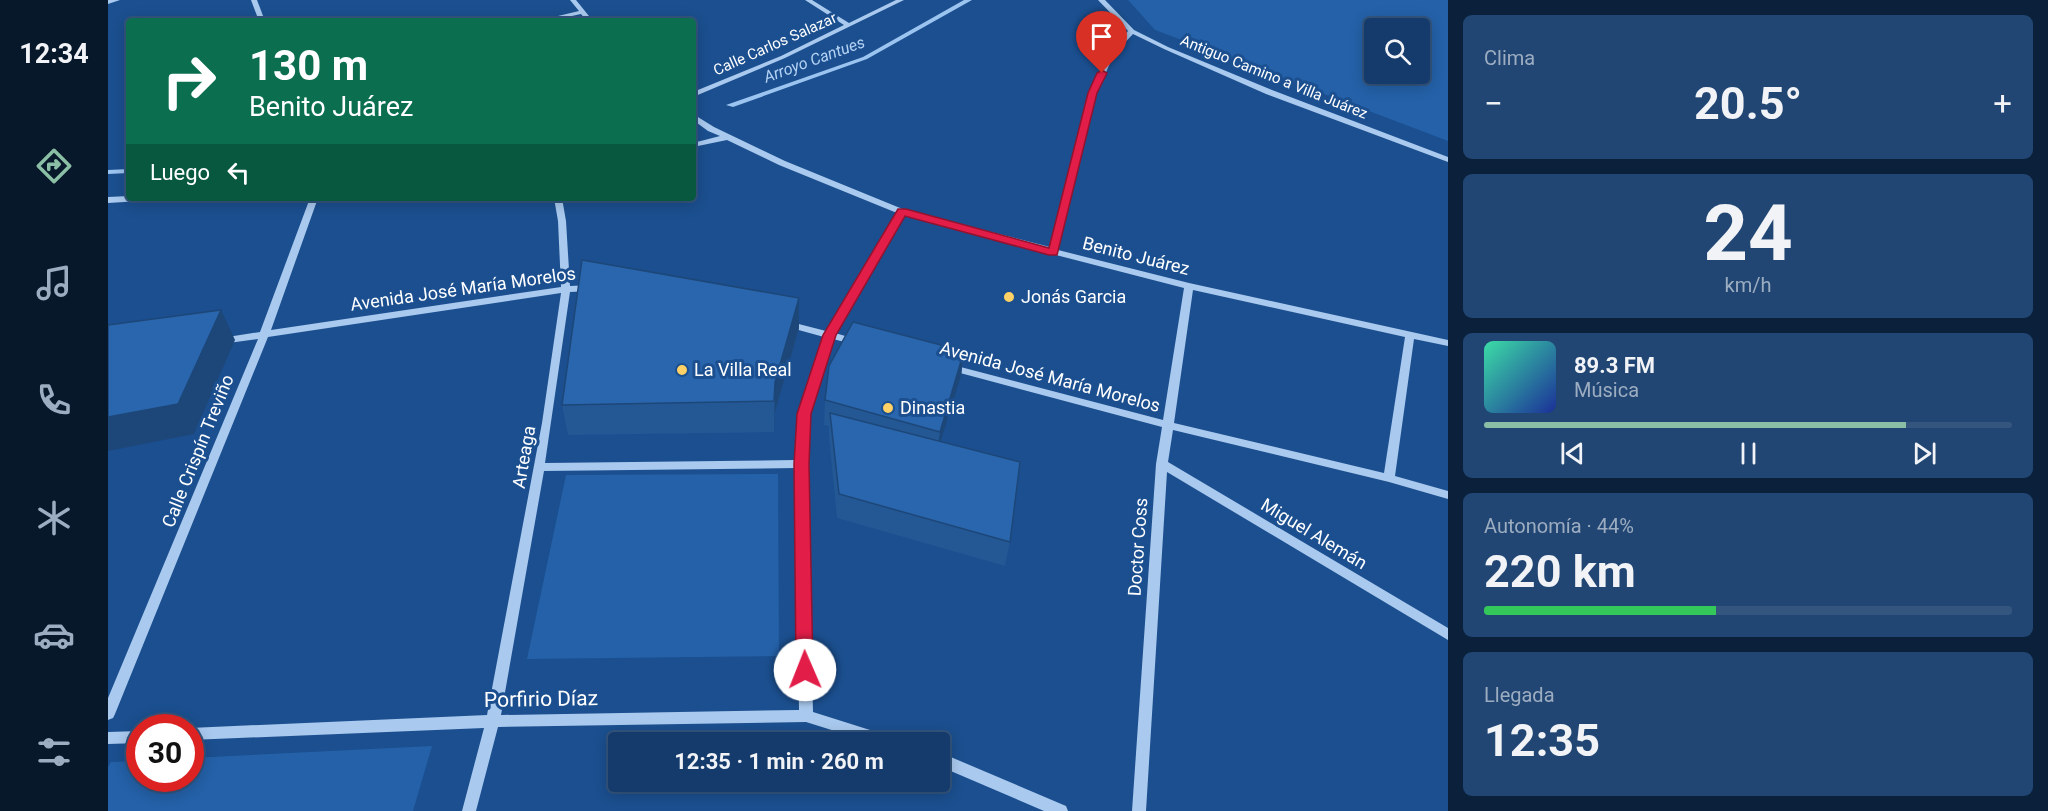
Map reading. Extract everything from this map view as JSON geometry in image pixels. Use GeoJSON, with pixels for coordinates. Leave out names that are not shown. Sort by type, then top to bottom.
{"type":"FeatureCollection","features":[{"type":"Feature","properties":{"kind":"street"},"geometry":{"type":"LineString","coordinates":[[108,2],[117,0]]}},
{"type":"Feature","properties":{"kind":"street"},"geometry":{"type":"LineString","coordinates":[[254,0],[261,18]]}},
{"type":"Feature","properties":{"kind":"street"},"geometry":{"type":"LineString","coordinates":[[573,0],[588,18]]}},
{"type":"Feature","properties":{"kind":"street"},"geometry":{"type":"LineString","coordinates":[[808,0],[848,25]]}},
{"type":"Feature","properties":{"kind":"street","name":"Calle Carlos Salazar"},"geometry":{"type":"LineString","coordinates":[[696,94],[783,57],[901,0]]}},
{"type":"Feature","properties":{"kind":"street","name":"Antiguo Camino a Villa Juárez"},"geometry":{"type":"LineString","coordinates":[[1101,0],[1132,31],[1269,92],[1448,160]]}},
{"type":"Feature","properties":{"kind":"street"},"geometry":{"type":"LineString","coordinates":[[554,18],[583,12]]}},
{"type":"Feature","properties":{"kind":"street"},"geometry":{"type":"LineString","coordinates":[[1053,253],[1093,93],[1111,53],[1132,31]]}},
{"type":"Feature","properties":{"kind":"street","name":"Benito Juárez"},"geometry":{"type":"LineString","coordinates":[[696,119],[711,129],[782,163],[902,212],[1053,253],[1189,286],[1448,343]]}},
{"type":"Feature","properties":{"kind":"street"},"geometry":{"type":"LineString","coordinates":[[696,144],[728,137]]}},
{"type":"Feature","properties":{"kind":"street"},"geometry":{"type":"LineString","coordinates":[[108,200],[126,199]]}},
{"type":"Feature","properties":{"kind":"street","name":"Calle Crispín Treviño"},"geometry":{"type":"LineString","coordinates":[[108,714],[264,336],[313,201]]}},
{"type":"Feature","properties":{"kind":"street","name":"Arteaga"},"geometry":{"type":"LineString","coordinates":[[469,811],[493,721],[538,467],[566,289],[559,201]]}},
{"type":"Feature","properties":{"kind":"street"},"geometry":{"type":"LineString","coordinates":[[806,716],[801,464],[804,414],[829,335],[902,212]]}},
{"type":"Feature","properties":{"kind":"street","name":"Doctor Coss"},"geometry":{"type":"LineString","coordinates":[[1138,811],[1162,464],[1189,286]]}},
{"type":"Feature","properties":{"kind":"street","name":"Avenida José María Morelos"},"geometry":{"type":"LineString","coordinates":[[208,342],[264,336],[566,289],[604,288]]}},
{"type":"Feature","properties":{"kind":"street"},"geometry":{"type":"LineString","coordinates":[[775,321],[863,344]]}},
{"type":"Feature","properties":{"kind":"street"},"geometry":{"type":"LineString","coordinates":[[1389,478],[1410,335]]}},
{"type":"Feature","properties":{"kind":"street","name":"Avenida José María Morelos"},"geometry":{"type":"LineString","coordinates":[[942,365],[1168,425],[1389,478],[1448,495]]}},
{"type":"Feature","properties":{"kind":"street"},"geometry":{"type":"LineString","coordinates":[[538,467],[801,464]]}},
{"type":"Feature","properties":{"kind":"street","name":"Miguel Alemán"},"geometry":{"type":"LineString","coordinates":[[1162,464],[1448,635]]}},
{"type":"Feature","properties":{"kind":"street","name":"Porfirio Díaz"},"geometry":{"type":"LineString","coordinates":[[204,733],[493,721],[806,716],[857,732]]}},
{"type":"Feature","properties":{"kind":"street"},"geometry":{"type":"LineString","coordinates":[[108,738],[126,737]]}},
{"type":"Feature","properties":{"kind":"street"},"geometry":{"type":"LineString","coordinates":[[950,764],[1061,811]]}},
{"type":"Feature","properties":{"kind":"shaded area"},"geometry":{"type":"Polygon","coordinates":[[[1128,0],[1448,0],[1448,141],[1155,30],[1128,0]]]}},
{"type":"Feature","properties":{"kind":"shaded area"},"geometry":{"type":"Polygon","coordinates":[[[778,474],[779,656],[527,659],[566,475],[778,474]]]}},
{"type":"Feature","properties":{"kind":"shaded area"},"geometry":{"type":"Polygon","coordinates":[[[432,746],[413,811],[108,811],[108,767],[111,762],[126,761],[126,792],[204,792],[204,757],[432,746]]]}},
{"type":"Feature","properties":{"kind":"building","name":"La Villa Real"},"geometry":{"type":"Polygon","coordinates":[[[582,260],[799,298],[775,382],[774,401],[562,405],[582,260]]]}},
{"type":"Feature","properties":{"kind":"building"},"geometry":{"type":"Polygon","coordinates":[[[221,310],[178,404],[108,417],[108,325],[221,310]]]}},
{"type":"Feature","properties":{"kind":"building","name":"Dinastia"},"geometry":{"type":"Polygon","coordinates":[[[853,322],[964,351],[940,432],[825,400],[829,366],[853,322]]]}},
{"type":"Feature","properties":{"kind":"building"},"geometry":{"type":"Polygon","coordinates":[[[830,413],[1020,462],[1010,542],[839,494],[830,413]]]}},
{"type":"Feature","properties":{"kind":"waterway","name":"Arroyo Cantues"},"geometry":{"type":"LineString","coordinates":[[730,105],[865,58],[969,0]]}},
{"type":"Feature","properties":{"kind":"waterway","name":"Arroyo Cantues"},"geometry":{"type":"LineString","coordinates":[[108,172],[126,171]]}},
{"type":"Feature","properties":{"kind":"place","name":"Jonás Garcia"},"geometry":{"type":"Point","coordinates":[1009,297]}},
{"type":"Feature","properties":{"kind":"place","name":"La Villa Real"},"geometry":{"type":"Point","coordinates":[682,370]}},
{"type":"Feature","properties":{"kind":"place","name":"Dinastia"},"geometry":{"type":"Point","coordinates":[888,408]}},
{"type":"Feature","properties":{"kind":"route"},"geometry":{"type":"LineString","coordinates":[[805,670],[801,464],[804,414],[829,335],[902,212],[1053,253],[1093,93],[1102,73]]}}]}
